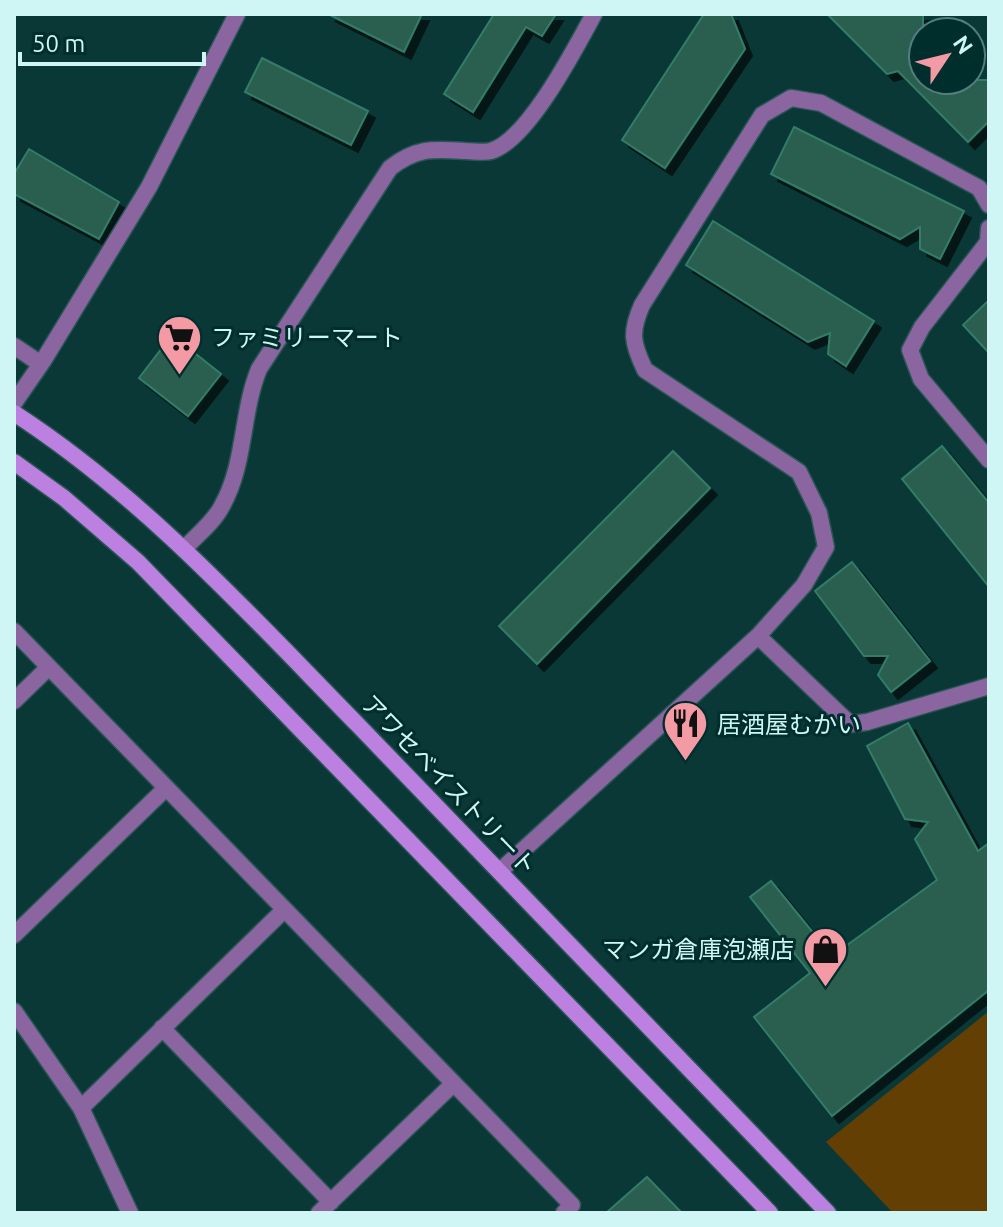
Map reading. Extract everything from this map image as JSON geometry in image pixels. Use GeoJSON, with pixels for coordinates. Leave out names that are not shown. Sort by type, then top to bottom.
{"type":"FeatureCollection","features":[{"type":"Feature","properties":{"kind":"main road","name":"アワセベイストリート"},"geometry":{"type":"LineString","coordinates":[[14,413],[119,491],[185,548],[828,1213]]}},
{"type":"Feature","properties":{"kind":"main road"},"geometry":{"type":"LineString","coordinates":[[14,462],[64,498],[138,562],[770,1213]]}},
{"type":"Feature","properties":{"kind":"street"},"geometry":{"type":"LineString","coordinates":[[14,403],[149,187],[237,14]]}},
{"type":"Feature","properties":{"kind":"street"},"geometry":{"type":"LineString","coordinates":[[185,548],[221,508],[242,450],[250,391],[259,369],[390,168],[408,154],[429,149],[490,152],[519,134],[574,51],[594,14]]}},
{"type":"Feature","properties":{"kind":"street"},"geometry":{"type":"LineString","coordinates":[[500,871],[758,636],[804,585],[826,547],[819,513],[799,472],[645,370],[636,351],[632,327],[642,305],[762,115],[791,98],[821,103],[979,188],[989,205]]}},
{"type":"Feature","properties":{"kind":"street"},"geometry":{"type":"LineString","coordinates":[[989,228],[988,242],[922,327],[910,350],[921,379],[989,460]]}},
{"type":"Feature","properties":{"kind":"street"},"geometry":{"type":"LineString","coordinates":[[14,346],[41,364]]}},
{"type":"Feature","properties":{"kind":"street"},"geometry":{"type":"LineString","coordinates":[[14,631],[572,1205],[564,1213]]}},
{"type":"Feature","properties":{"kind":"street"},"geometry":{"type":"LineString","coordinates":[[758,636],[850,724],[867,722],[989,686]]}},
{"type":"Feature","properties":{"kind":"street"},"geometry":{"type":"LineString","coordinates":[[14,701],[49,667]]}},
{"type":"Feature","properties":{"kind":"street"},"geometry":{"type":"LineString","coordinates":[[14,935],[165,789]]}},
{"type":"Feature","properties":{"kind":"street"},"geometry":{"type":"LineString","coordinates":[[81,1108],[284,910]]}},
{"type":"Feature","properties":{"kind":"street"},"geometry":{"type":"LineString","coordinates":[[14,1011],[81,1108],[130,1213]]}},
{"type":"Feature","properties":{"kind":"street"},"geometry":{"type":"LineString","coordinates":[[162,1028],[325,1207],[453,1084]]}},
{"type":"Feature","properties":{"kind":"shaded area"},"geometry":{"type":"Polygon","coordinates":[[[989,1011],[989,1213],[893,1213],[826,1142],[989,1011]]]}},
{"type":"Feature","properties":{"kind":"building"},"geometry":{"type":"Polygon","coordinates":[[[328,14],[422,14],[404,52],[328,14]]]}},
{"type":"Feature","properties":{"kind":"building"},"geometry":{"type":"Polygon","coordinates":[[[494,14],[556,14],[542,36],[526,27],[473,112],[444,94],[494,14]]]}},
{"type":"Feature","properties":{"kind":"building"},"geometry":{"type":"Polygon","coordinates":[[[704,14],[731,14],[745,49],[665,168],[622,140],[704,14]]]}},
{"type":"Feature","properties":{"kind":"building"},"geometry":{"type":"Polygon","coordinates":[[[827,14],[923,14],[907,16],[907,80],[898,71],[887,74],[827,14]]]}},
{"type":"Feature","properties":{"kind":"building"},"geometry":{"type":"Polygon","coordinates":[[[262,58],[368,111],[351,145],[245,92],[262,58]]]}},
{"type":"Feature","properties":{"kind":"building"},"geometry":{"type":"Polygon","coordinates":[[[989,80],[989,121],[968,142],[923,96],[987,96],[989,80]]]}},
{"type":"Feature","properties":{"kind":"building"},"geometry":{"type":"Polygon","coordinates":[[[794,127],[964,211],[940,259],[920,249],[920,227],[900,239],[771,174],[794,127]]]}},
{"type":"Feature","properties":{"kind":"building"},"geometry":{"type":"Polygon","coordinates":[[[29,149],[119,202],[99,239],[14,194],[14,174],[29,149]]]}},
{"type":"Feature","properties":{"kind":"building"},"geometry":{"type":"Polygon","coordinates":[[[713,221],[874,321],[846,366],[828,354],[830,333],[808,342],[686,265],[713,221]]]}},
{"type":"Feature","properties":{"kind":"building"},"geometry":{"type":"Polygon","coordinates":[[[989,300],[989,353],[963,325],[989,300]]]}},
{"type":"Feature","properties":{"kind":"building","name":"ファミリーマート"},"geometry":{"type":"Polygon","coordinates":[[[172,335],[221,374],[188,416],[139,378],[172,335]]]}},
{"type":"Feature","properties":{"kind":"building"},"geometry":{"type":"Polygon","coordinates":[[[942,446],[989,503],[989,587],[902,479],[942,446]]]}},
{"type":"Feature","properties":{"kind":"building"},"geometry":{"type":"Polygon","coordinates":[[[673,451],[710,488],[537,664],[499,626],[673,451]]]}},
{"type":"Feature","properties":{"kind":"building"},"geometry":{"type":"Polygon","coordinates":[[[852,562],[930,661],[891,692],[878,675],[888,656],[864,656],[815,591],[852,562]]]}},
{"type":"Feature","properties":{"kind":"building"},"geometry":{"type":"Polygon","coordinates":[[[908,723],[978,851],[989,843],[989,990],[832,1116],[754,1017],[810,973],[750,897],[771,881],[832,956],[937,880],[915,839],[928,822],[905,819],[867,746],[908,723]]]}},
{"type":"Feature","properties":{"kind":"building"},"geometry":{"type":"Polygon","coordinates":[[[647,1177],[682,1213],[606,1213],[647,1177]]]}},
{"type":"Feature","properties":{"kind":"place","name":"ファミリーマート"},"geometry":{"type":"Point","coordinates":[180,376]}},
{"type":"Feature","properties":{"kind":"place","name":"居酒屋むかい"},"geometry":{"type":"Point","coordinates":[686,763]}},
{"type":"Feature","properties":{"kind":"place","name":"マンガ倉庫泡瀬店"},"geometry":{"type":"Point","coordinates":[825,988]}}]}
